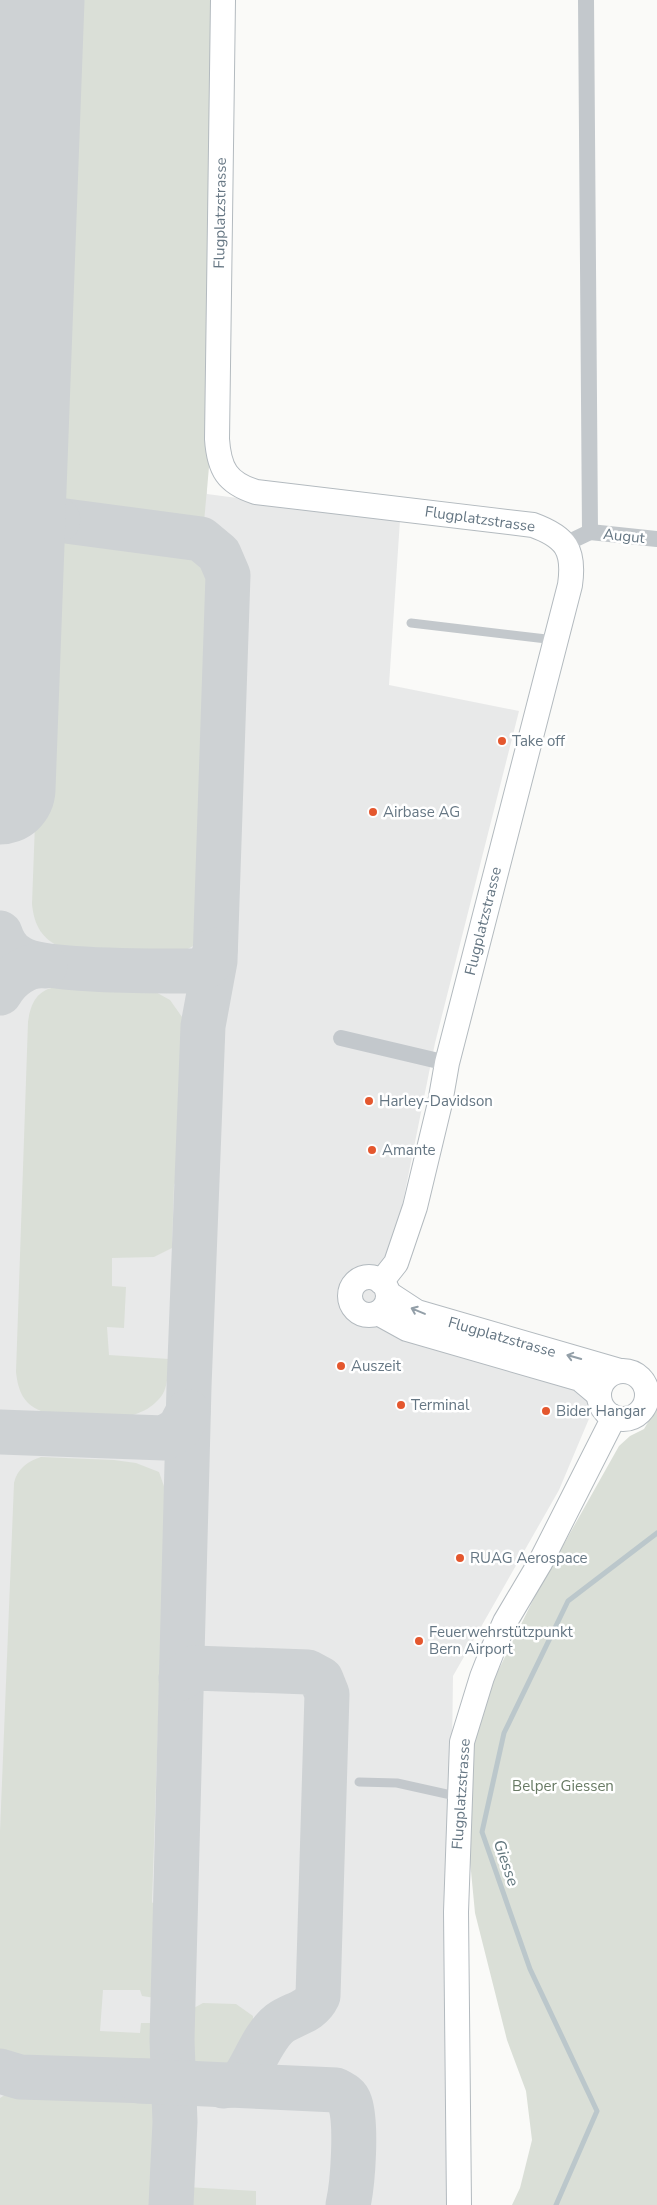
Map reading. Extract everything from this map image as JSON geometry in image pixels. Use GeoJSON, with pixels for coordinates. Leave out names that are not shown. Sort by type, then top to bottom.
{"type":"FeatureCollection","features":[{"type":"Feature","properties":{"kind":"street","name":"Flugplatzstrasse"},"geometry":{"type":"LineString","coordinates":[[223,0],[217,439],[221,467],[232,481],[243,488],[256,492],[520,522],[555,534],[565,544],[569,552],[572,572],[447,1063],[440,1103],[415,1206],[396,1263],[382,1296]]}},
{"type":"Feature","properties":{"kind":"street"},"geometry":{"type":"LineString","coordinates":[[565,544],[590,532],[586,0]]}},
{"type":"Feature","properties":{"kind":"street","name":"Augut"},"geometry":{"type":"LineString","coordinates":[[590,532],[657,540]]}},
{"type":"Feature","properties":{"kind":"street"},"geometry":{"type":"LineString","coordinates":[[341,1038],[447,1063]]}},
{"type":"Feature","properties":{"kind":"street","name":"Flugplatzstrasse"},"geometry":{"type":"LineString","coordinates":[[382,1296],[417,1312],[620,1371]]}},
{"type":"Feature","properties":{"kind":"street","name":"Flugplatzstrasse"},"geometry":{"type":"LineString","coordinates":[[382,1296],[408,1329],[580,1379],[599,1395]]}},
{"type":"Feature","properties":{"kind":"street"},"geometry":{"type":"LineString","coordinates":[[620,1371],[630,1371],[640,1378],[648,1395],[647,1403],[638,1415],[624,1420],[614,1417],[604,1410],[599,1395],[605,1379],[620,1371]]}},
{"type":"Feature","properties":{"kind":"street","name":"Flugplatzstrasse"},"geometry":{"type":"LineString","coordinates":[[459,2205],[456,1912],[462,1742],[482,1677],[505,1622],[540,1563],[614,1417]]}},
{"type":"Feature","properties":{"kind":"lane"},"geometry":{"type":"LineString","coordinates":[[411,623],[555,640]]}},
{"type":"Feature","properties":{"kind":"lane"},"geometry":{"type":"LineString","coordinates":[[359,1782],[397,1783],[460,1797]]}},
{"type":"Feature","properties":{"kind":"shaded area"},"geometry":{"type":"Polygon","coordinates":[[[0,0],[215,0],[207,494],[400,520],[389,685],[519,711],[435,1043],[390,1266],[378,1313],[599,1395],[559,1490],[453,1676],[446,2205],[0,2205],[0,0]]]}},
{"type":"Feature","properties":{"kind":"green space"},"geometry":{"type":"Polygon","coordinates":[[[67,0],[217,0],[208,170],[215,201],[209,467],[204,522],[63,504],[56,498],[50,488],[48,475],[67,0]]]}},
{"type":"Feature","properties":{"kind":"green space"},"geometry":{"type":"Polygon","coordinates":[[[88,536],[182,548],[207,560],[213,566],[218,577],[217,675],[206,928],[196,944],[179,952],[63,948],[44,936],[37,925],[33,912],[44,581],[49,562],[56,548],[69,540],[88,536]]]}},
{"type":"Feature","properties":{"kind":"green space"},"geometry":{"type":"Polygon","coordinates":[[[60,986],[152,990],[170,1000],[182,1017],[178,1178],[174,1185],[172,1248],[154,1257],[112,1258],[112,1286],[126,1287],[124,1328],[107,1327],[109,1355],[169,1359],[167,1380],[162,1395],[150,1407],[133,1415],[87,1415],[41,1411],[22,1396],[17,1379],[28,1022],[31,1008],[37,997],[46,990],[60,986]]]}},
{"type":"Feature","properties":{"kind":"green space","name":"Belper Giessen"},"geometry":{"type":"Polygon","coordinates":[[[657,1407],[657,2205],[512,2205],[520,2188],[532,2140],[526,2091],[507,2040],[475,1913],[466,1819],[471,1749],[495,1677],[538,1590],[619,1446],[630,1436],[644,1429],[657,1407]]]}},
{"type":"Feature","properties":{"kind":"green space"},"geometry":{"type":"Polygon","coordinates":[[[41,1457],[114,1460],[136,1463],[159,1472],[166,1492],[152,1902],[163,1917],[160,1994],[155,1998],[142,1996],[140,1990],[103,1990],[100,2031],[140,2033],[141,2023],[159,2023],[158,2054],[151,2061],[135,2069],[18,2066],[7,2061],[0,2054],[0,1832],[14,1483],[15,1478],[24,1466],[41,1457]]]}},
{"type":"Feature","properties":{"kind":"green space"},"geometry":{"type":"Polygon","coordinates":[[[203,2003],[236,2004],[253,2016],[253,2033],[245,2052],[238,2059],[223,2068],[207,2068],[199,2064],[191,2057],[185,2046],[184,2028],[192,2009],[203,2003]]]}},
{"type":"Feature","properties":{"kind":"green space"},"geometry":{"type":"Polygon","coordinates":[[[31,2089],[107,2090],[136,2095],[149,2101],[160,2117],[162,2124],[159,2205],[0,2205],[0,2098],[11,2091],[31,2089]]]}},
{"type":"Feature","properties":{"kind":"green space"},"geometry":{"type":"Polygon","coordinates":[[[186,2187],[256,2191],[256,2205],[185,2205],[186,2187]]]}},
{"type":"Feature","properties":{"kind":"waterway","name":"Giesse"},"geometry":{"type":"LineString","coordinates":[[556,2205],[597,2111],[530,1969],[482,1832],[504,1733],[568,1601],[657,1533]]}},
{"type":"Feature","properties":{"kind":"taxiway"},"geometry":{"type":"LineString","coordinates":[[13,438],[14,466],[19,490],[24,500],[32,508],[43,515],[58,520],[201,539],[219,554],[228,575],[215,961],[203,1026],[189,1387],[172,2040],[175,2122],[171,2205]]}},
{"type":"Feature","properties":{"kind":"taxiway"},"geometry":{"type":"LineString","coordinates":[[10,579],[13,557],[21,539],[36,527],[58,520]]}},
{"type":"Feature","properties":{"kind":"taxiway"},"geometry":{"type":"LineString","coordinates":[[0,933],[7,946],[18,957],[50,966],[75,968],[129,971],[193,971],[208,965],[213,958],[215,950]]}},
{"type":"Feature","properties":{"kind":"taxiway"},"geometry":{"type":"LineString","coordinates":[[0,993],[13,977],[25,969],[45,966]]}},
{"type":"Feature","properties":{"kind":"taxiway"},"geometry":{"type":"LineString","coordinates":[[0,1432],[164,1438],[179,1429],[188,1412]]}},
{"type":"Feature","properties":{"kind":"taxiway"},"geometry":{"type":"LineString","coordinates":[[181,1678],[194,1668],[308,1672],[321,1679],[327,1694],[318,1996],[311,2006],[274,2028],[264,2041],[244,2078],[237,2084],[223,2086]]}},
{"type":"Feature","properties":{"kind":"taxiway"},"geometry":{"type":"LineString","coordinates":[[0,2071],[20,2077],[150,2081],[163,2080],[167,2076]]}},
{"type":"Feature","properties":{"kind":"taxiway"},"geometry":{"type":"LineString","coordinates":[[139,2081],[336,2090],[340,2092],[349,2101],[354,2139],[353,2169],[348,2205]]}},
{"type":"Feature","properties":{"kind":"runway"},"geometry":{"type":"LineString","coordinates":[[0,789],[29,0]]}},
{"type":"Feature","properties":{"kind":"place","name":"Take off"},"geometry":{"type":"Point","coordinates":[502,741]}},
{"type":"Feature","properties":{"kind":"place","name":"Airbase AG"},"geometry":{"type":"Point","coordinates":[373,812]}},
{"type":"Feature","properties":{"kind":"place","name":"Harley-Davidson"},"geometry":{"type":"Point","coordinates":[369,1101]}},
{"type":"Feature","properties":{"kind":"place","name":"Amante"},"geometry":{"type":"Point","coordinates":[372,1150]}},
{"type":"Feature","properties":{"kind":"place","name":"Auszeit"},"geometry":{"type":"Point","coordinates":[341,1366]}},
{"type":"Feature","properties":{"kind":"place","name":"Terminal"},"geometry":{"type":"Point","coordinates":[401,1405]}},
{"type":"Feature","properties":{"kind":"place","name":"Bider Hangar"},"geometry":{"type":"Point","coordinates":[546,1411]}},
{"type":"Feature","properties":{"kind":"place","name":"RUAG Aerospace"},"geometry":{"type":"Point","coordinates":[460,1558]}},
{"type":"Feature","properties":{"kind":"place","name":"Feuerwehrstützpunkt Bern Airport"},"geometry":{"type":"Point","coordinates":[419,1641]}}]}
